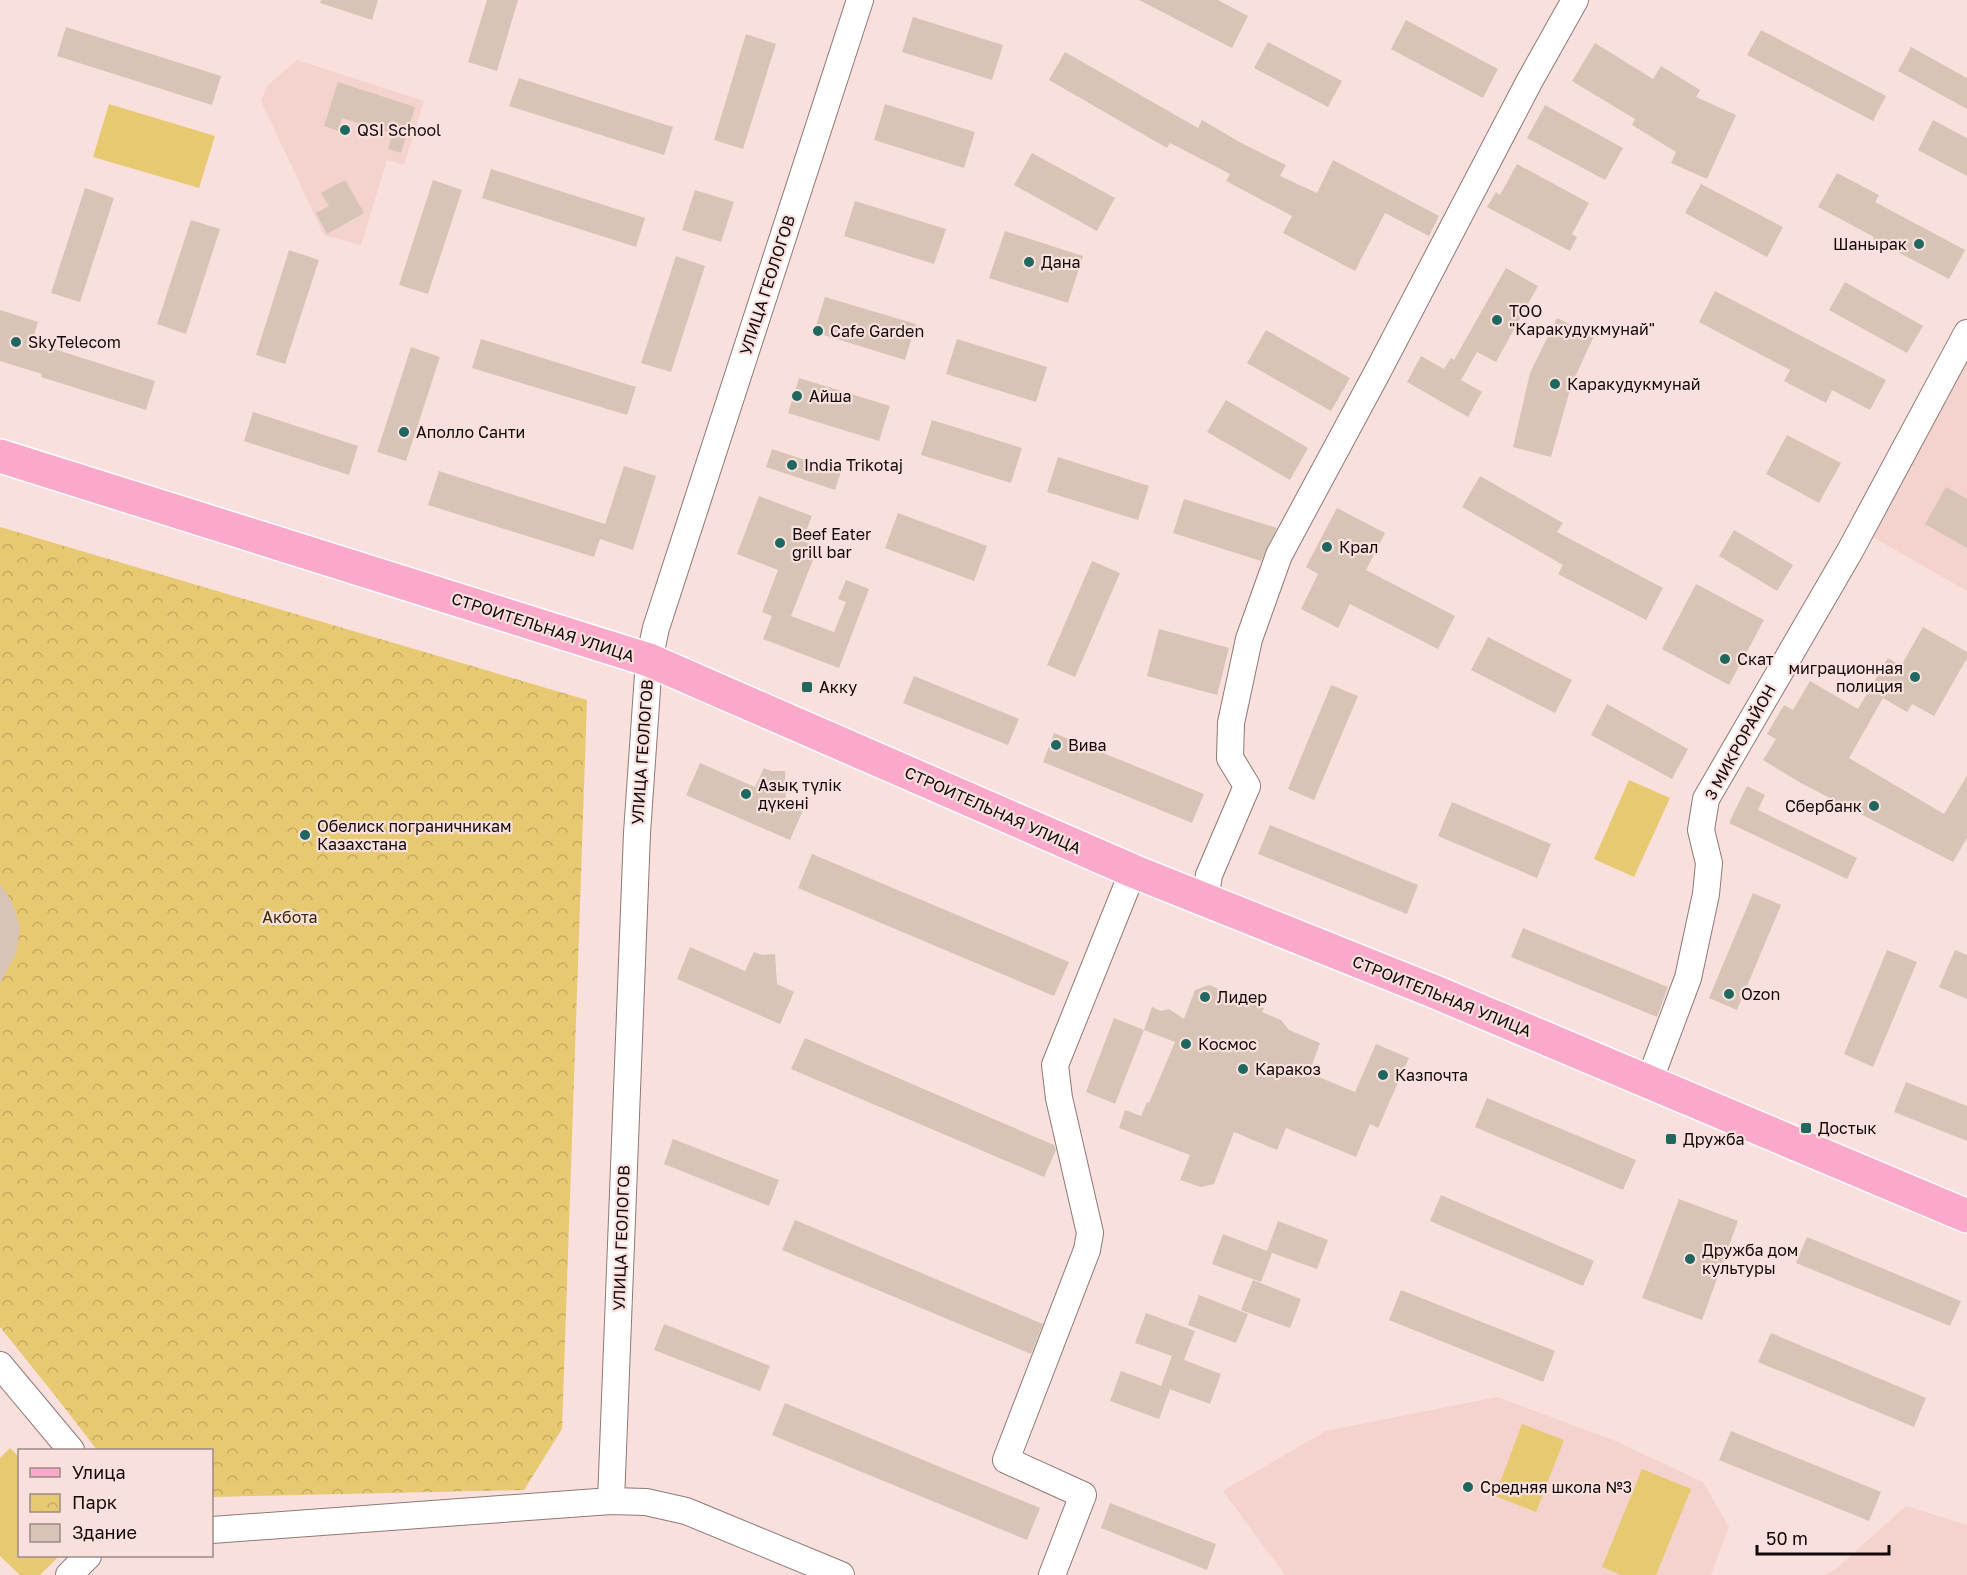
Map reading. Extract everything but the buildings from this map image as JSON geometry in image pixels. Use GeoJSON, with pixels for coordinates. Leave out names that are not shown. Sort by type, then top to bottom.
{"type":"FeatureCollection","features":[{"type":"Feature","properties":{"kind":"main road","name":"СТРОИТЕЛЬНАЯ УЛИЦА"},"geometry":{"type":"LineString","coordinates":[[0,456],[649,660],[1133,871],[1433,991],[1967,1216]]}},
{"type":"Feature","properties":{"kind":"street","name":"УЛИЦА ГЕОЛОГОВ"},"geometry":{"type":"LineString","coordinates":[[611,1501],[637,834],[649,660],[656,627],[860,0]]}},
{"type":"Feature","properties":{"kind":"street"},"geometry":{"type":"LineString","coordinates":[[1205,900],[1209,875],[1247,786],[1230,758],[1231,723],[1249,639],[1279,555],[1529,82],[1575,0]]}},
{"type":"Feature","properties":{"kind":"street","name":"3 МИКРОРАЙОН"},"geometry":{"type":"LineString","coordinates":[[1649,1082],[1689,978],[1706,894],[1709,864],[1701,830],[1706,799],[1850,551],[1967,333]]}},
{"type":"Feature","properties":{"kind":"street"},"geometry":{"type":"LineString","coordinates":[[1052,1575],[1083,1495],[1006,1460],[1087,1250],[1090,1233],[1059,1098],[1055,1065],[1133,871]]}},
{"type":"Feature","properties":{"kind":"street"},"geometry":{"type":"LineString","coordinates":[[0,1365],[70,1449]]}},
{"type":"Feature","properties":{"kind":"street"},"geometry":{"type":"LineString","coordinates":[[213,1530],[611,1501],[646,1502],[686,1510],[841,1575]]}},
{"type":"Feature","properties":{"kind":"street"},"geometry":{"type":"LineString","coordinates":[[69,1575],[87,1557]]}},
{"type":"Feature","properties":{"kind":"shaded area","name":"QSI School"},"geometry":{"type":"Polygon","coordinates":[[[297,60],[424,101],[404,165],[387,160],[361,245],[324,235],[261,101],[267,86],[297,60]]]}},
{"type":"Feature","properties":{"kind":"shaded area"},"geometry":{"type":"Polygon","coordinates":[[[1962,359],[1967,362],[1967,591],[1871,536],[1962,359]]]}},
{"type":"Feature","properties":{"kind":"shaded area","name":"Средняя школа №3"},"geometry":{"type":"Polygon","coordinates":[[[1497,1397],[1613,1440],[1703,1482],[1729,1527],[1711,1575],[1285,1575],[1223,1491],[1326,1431],[1497,1397]]]}},
{"type":"Feature","properties":{"kind":"shaded area"},"geometry":{"type":"Polygon","coordinates":[[[1906,1506],[1967,1525],[1967,1575],[1823,1575],[1836,1569],[1906,1506]]]}},
{"type":"Feature","properties":{"kind":"green space"},"geometry":{"type":"Polygon","coordinates":[[[109,104],[215,136],[199,188],[93,157],[109,104]]]}},
{"type":"Feature","properties":{"kind":"green space","name":"Акбота"},"geometry":{"type":"Polygon","coordinates":[[[0,527],[587,700],[562,1429],[524,1490],[213,1497],[213,1449],[96,1449],[0,1327],[0,527]]]}},
{"type":"Feature","properties":{"kind":"green space"},"geometry":{"type":"Polygon","coordinates":[[[1629,780],[1670,798],[1634,877],[1594,859],[1629,780]]]}},
{"type":"Feature","properties":{"kind":"green space"},"geometry":{"type":"Polygon","coordinates":[[[1522,1424],[1564,1440],[1536,1512],[1495,1496],[1522,1424]]]}},
{"type":"Feature","properties":{"kind":"green space"},"geometry":{"type":"Polygon","coordinates":[[[10,1448],[18,1456],[18,1557],[58,1557],[40,1575],[20,1575],[0,1556],[0,1458],[10,1448]]]}},
{"type":"Feature","properties":{"kind":"green space"},"geometry":{"type":"Polygon","coordinates":[[[1642,1469],[1691,1489],[1656,1575],[1621,1575],[1602,1567],[1642,1469]]]}},
{"type":"Feature","properties":{"kind":"place","name":"QSI School"},"geometry":{"type":"Point","coordinates":[345,130]}},
{"type":"Feature","properties":{"kind":"place","name":"Шанырак"},"geometry":{"type":"Point","coordinates":[1919,244]}},
{"type":"Feature","properties":{"kind":"place","name":"Дана"},"geometry":{"type":"Point","coordinates":[1029,262]}},
{"type":"Feature","properties":{"kind":"place","name":"ТОО \"Каракудукмунай\""},"geometry":{"type":"Point","coordinates":[1497,320]}},
{"type":"Feature","properties":{"kind":"place","name":"Cafe Garden"},"geometry":{"type":"Point","coordinates":[818,331]}},
{"type":"Feature","properties":{"kind":"place","name":"SkyTelecom"},"geometry":{"type":"Point","coordinates":[16,342]}},
{"type":"Feature","properties":{"kind":"place","name":"Каракудукмунай"},"geometry":{"type":"Point","coordinates":[1555,384]}},
{"type":"Feature","properties":{"kind":"place","name":"Айша"},"geometry":{"type":"Point","coordinates":[797,396]}},
{"type":"Feature","properties":{"kind":"place","name":"Аполло Санти"},"geometry":{"type":"Point","coordinates":[404,432]}},
{"type":"Feature","properties":{"kind":"place","name":"India Trikotaj"},"geometry":{"type":"Point","coordinates":[792,465]}},
{"type":"Feature","properties":{"kind":"place","name":"Beef Eater grill bar"},"geometry":{"type":"Point","coordinates":[780,543]}},
{"type":"Feature","properties":{"kind":"place","name":"Крал"},"geometry":{"type":"Point","coordinates":[1327,547]}},
{"type":"Feature","properties":{"kind":"place","name":"Скат"},"geometry":{"type":"Point","coordinates":[1725,659]}},
{"type":"Feature","properties":{"kind":"place","name":"миграционная полиция"},"geometry":{"type":"Point","coordinates":[1915,677]}},
{"type":"Feature","properties":{"kind":"place","name":"Акку"},"geometry":{"type":"Point","coordinates":[807,687]}},
{"type":"Feature","properties":{"kind":"place","name":"Вива"},"geometry":{"type":"Point","coordinates":[1056,745]}},
{"type":"Feature","properties":{"kind":"place","name":"Азық түлік дүкені"},"geometry":{"type":"Point","coordinates":[746,794]}},
{"type":"Feature","properties":{"kind":"place","name":"Сбербанк"},"geometry":{"type":"Point","coordinates":[1874,806]}},
{"type":"Feature","properties":{"kind":"place","name":"Обелиск пограничникам Казахстана"},"geometry":{"type":"Point","coordinates":[305,835]}},
{"type":"Feature","properties":{"kind":"place","name":"Ozon"},"geometry":{"type":"Point","coordinates":[1729,994]}},
{"type":"Feature","properties":{"kind":"place","name":"Лидер"},"geometry":{"type":"Point","coordinates":[1205,997]}},
{"type":"Feature","properties":{"kind":"place","name":"Космос"},"geometry":{"type":"Point","coordinates":[1186,1044]}},
{"type":"Feature","properties":{"kind":"place","name":"Каракоз"},"geometry":{"type":"Point","coordinates":[1243,1069]}},
{"type":"Feature","properties":{"kind":"place","name":"Казпочта"},"geometry":{"type":"Point","coordinates":[1383,1075]}},
{"type":"Feature","properties":{"kind":"place","name":"Достык"},"geometry":{"type":"Point","coordinates":[1806,1128]}},
{"type":"Feature","properties":{"kind":"place","name":"Дружба"},"geometry":{"type":"Point","coordinates":[1671,1139]}},
{"type":"Feature","properties":{"kind":"place","name":"Дружба дом культуры"},"geometry":{"type":"Point","coordinates":[1690,1259]}},
{"type":"Feature","properties":{"kind":"place","name":"Средняя школа №3"},"geometry":{"type":"Point","coordinates":[1468,1487]}}]}
